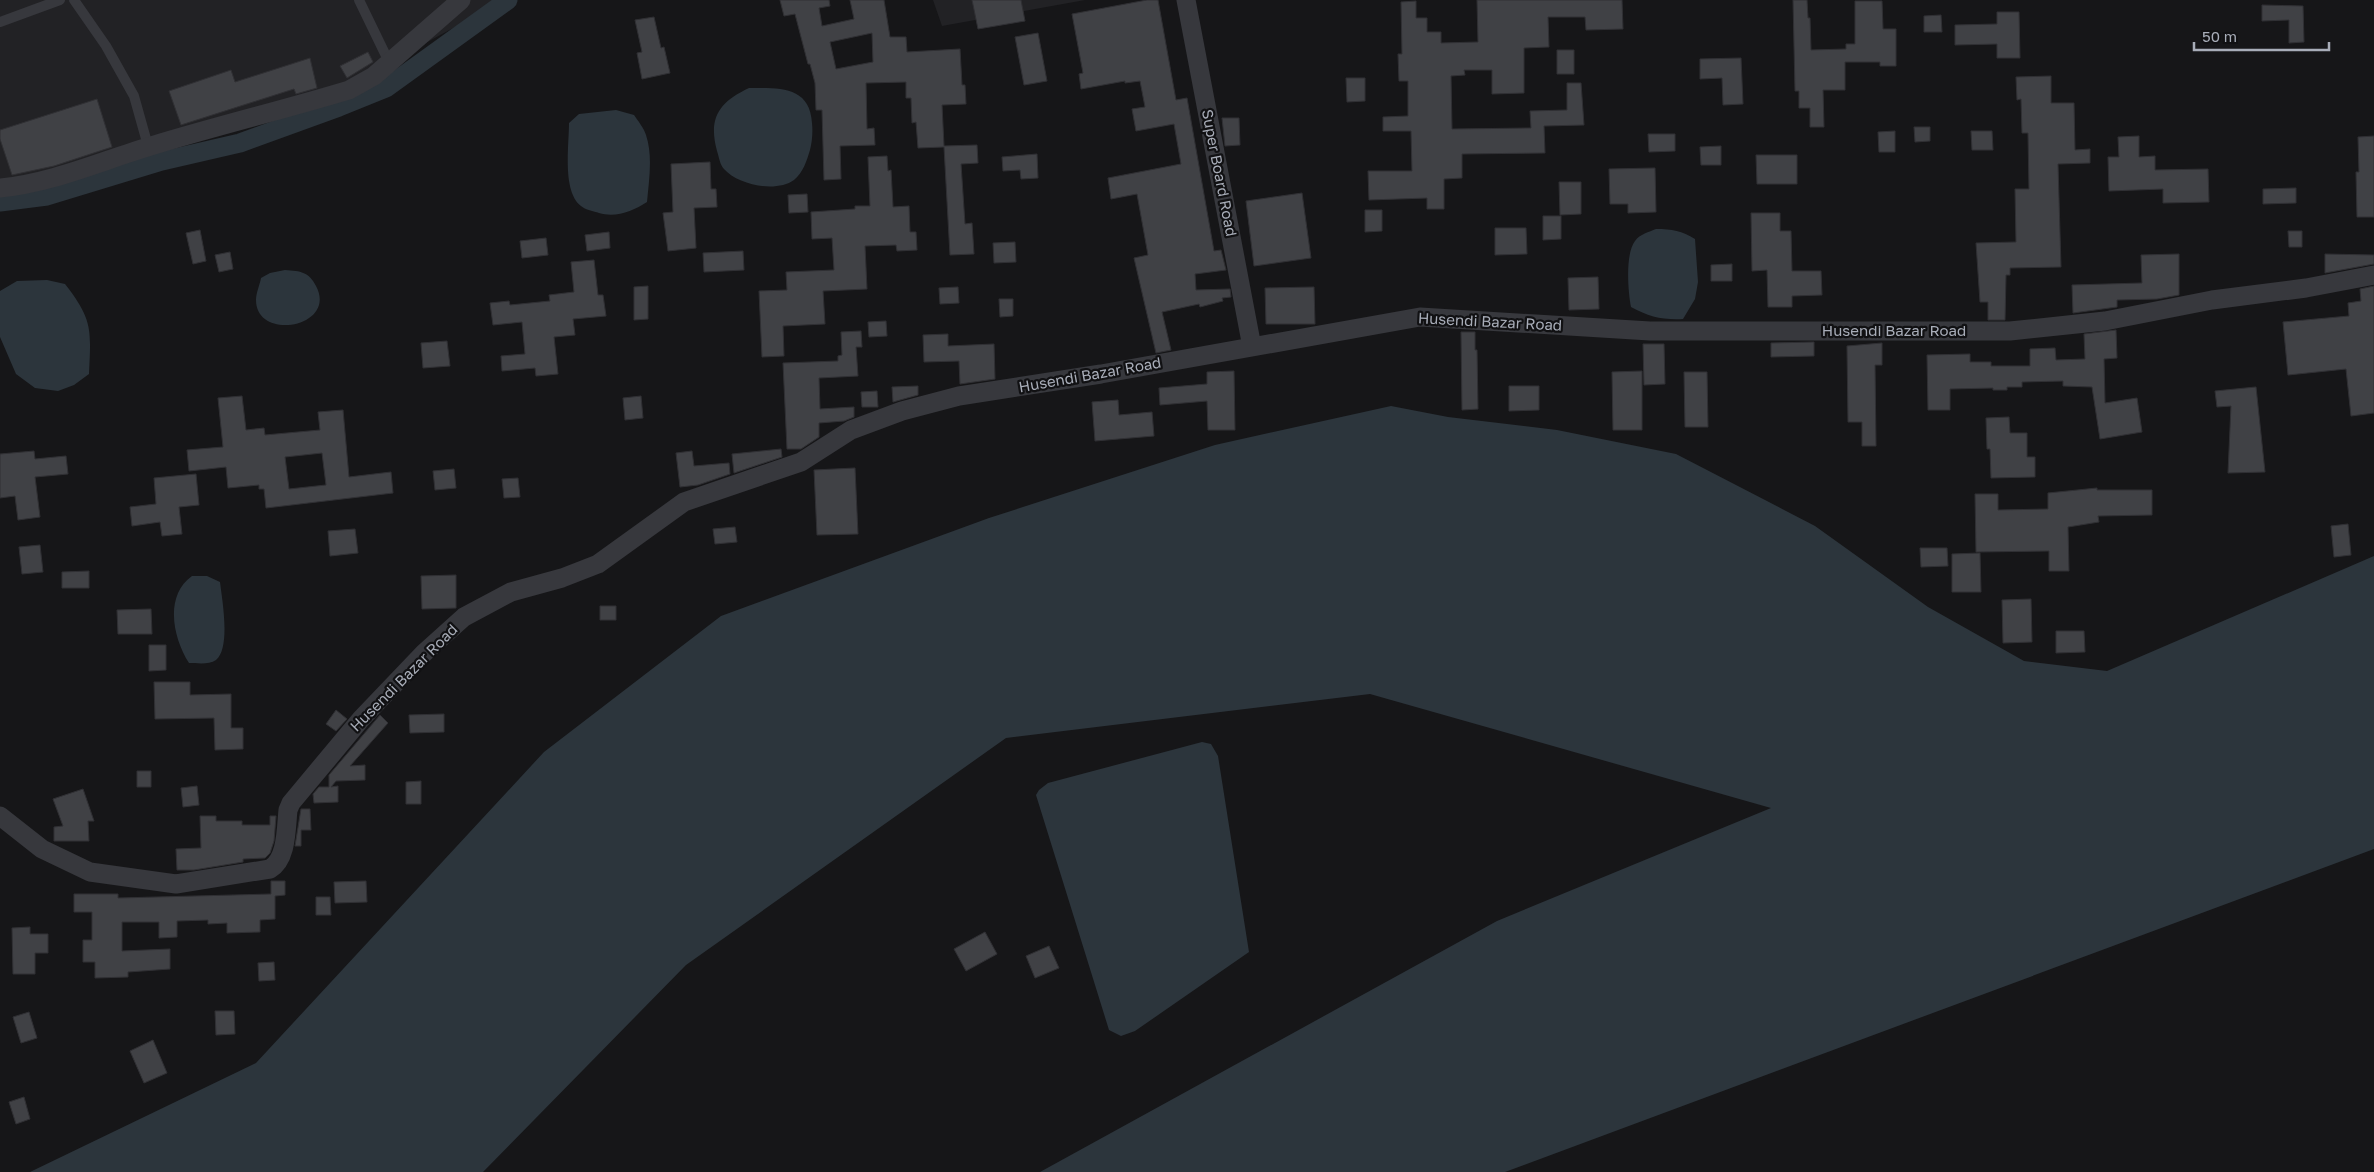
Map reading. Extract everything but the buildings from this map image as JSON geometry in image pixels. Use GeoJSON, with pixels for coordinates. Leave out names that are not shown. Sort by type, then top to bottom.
{"type":"FeatureCollection","features":[{"type":"Feature","properties":{"kind":"street"},"geometry":{"type":"LineString","coordinates":[[0,188],[19,186],[55,177],[148,146],[349,90],[374,76],[460,0]]}},
{"type":"Feature","properties":{"kind":"street","name":"Super Board Road"},"geometry":{"type":"LineString","coordinates":[[1186,0],[1252,347]]}},
{"type":"Feature","properties":{"kind":"street","name":"Husendi Bazar Road"},"geometry":{"type":"LineString","coordinates":[[0,816],[42,849],[90,872],[176,884],[270,869],[276,865],[281,857],[288,810],[291,803],[361,719],[424,653],[464,617],[511,592],[562,578],[598,564],[684,502],[801,462],[851,430],[902,411],[959,396],[1420,317],[1650,331],[2020,330],[2105,321],[2212,300],[2306,288],[2374,275]]}},
{"type":"Feature","properties":{"kind":"lane"},"geometry":{"type":"LineString","coordinates":[[0,22],[60,0]]}},
{"type":"Feature","properties":{"kind":"lane"},"geometry":{"type":"LineString","coordinates":[[74,0],[106,46],[134,96],[148,146]]}},
{"type":"Feature","properties":{"kind":"lane"},"geometry":{"type":"LineString","coordinates":[[359,0],[389,62]]}},
{"type":"Feature","properties":{"kind":"shaded area"},"geometry":{"type":"Polygon","coordinates":[[[0,0],[505,0],[357,80],[36,193],[0,192],[0,0]]]}},
{"type":"Feature","properties":{"kind":"shaded area"},"geometry":{"type":"Polygon","coordinates":[[[933,0],[1085,0],[942,26],[933,0]]]}},
{"type":"Feature","properties":{"kind":"shaded area"},"geometry":{"type":"Polygon","coordinates":[[[749,88],[782,89],[791,92],[806,102],[810,111],[812,133],[809,154],[800,174],[786,184],[768,186],[748,183],[730,175],[721,163],[715,139],[715,120],[723,105],[749,88]]]}},
{"type":"Feature","properties":{"kind":"shaded area"},"geometry":{"type":"Polygon","coordinates":[[[616,110],[634,115],[646,135],[650,160],[647,202],[624,213],[612,215],[583,207],[575,199],[571,190],[568,168],[569,123],[579,114],[616,110]]]}},
{"type":"Feature","properties":{"kind":"shaded area"},"geometry":{"type":"Polygon","coordinates":[[[1656,229],[1677,231],[1695,239],[1698,282],[1695,299],[1683,319],[1656,317],[1631,307],[1628,273],[1632,247],[1639,237],[1656,229]]]}},
{"type":"Feature","properties":{"kind":"shaded area"},"geometry":{"type":"Polygon","coordinates":[[[285,270],[307,275],[316,286],[320,300],[316,311],[307,320],[281,325],[268,321],[259,313],[256,297],[261,278],[270,273],[285,270]]]}},
{"type":"Feature","properties":{"kind":"shaded area"},"geometry":{"type":"Polygon","coordinates":[[[47,280],[65,284],[81,307],[90,335],[89,374],[74,385],[58,391],[35,388],[16,374],[0,337],[0,291],[17,281],[47,280]]]}},
{"type":"Feature","properties":{"kind":"shaded area"},"geometry":{"type":"Polygon","coordinates":[[[1391,406],[1448,417],[1557,430],[1676,454],[1815,526],[1928,607],[2024,661],[2107,671],[2374,556],[2374,849],[1505,1172],[1040,1172],[1497,921],[1771,808],[1370,694],[1006,738],[686,965],[483,1172],[30,1172],[256,1063],[544,752],[721,616],[989,518],[1215,445],[1391,406]]]}},
{"type":"Feature","properties":{"kind":"shaded area"},"geometry":{"type":"Polygon","coordinates":[[[192,576],[207,576],[220,582],[224,611],[223,645],[221,654],[210,663],[189,663],[183,653],[176,630],[174,618],[177,595],[183,584],[192,576]]]}},
{"type":"Feature","properties":{"kind":"shaded area"},"geometry":{"type":"Polygon","coordinates":[[[1202,742],[1211,744],[1218,756],[1249,952],[1135,1031],[1121,1036],[1109,1030],[1036,795],[1048,783],[1202,742]]]}},
{"type":"Feature","properties":{"kind":"waterway"},"geometry":{"type":"LineString","coordinates":[[0,202],[47,196],[162,161],[240,143],[339,107],[386,88],[508,0]]}}]}
